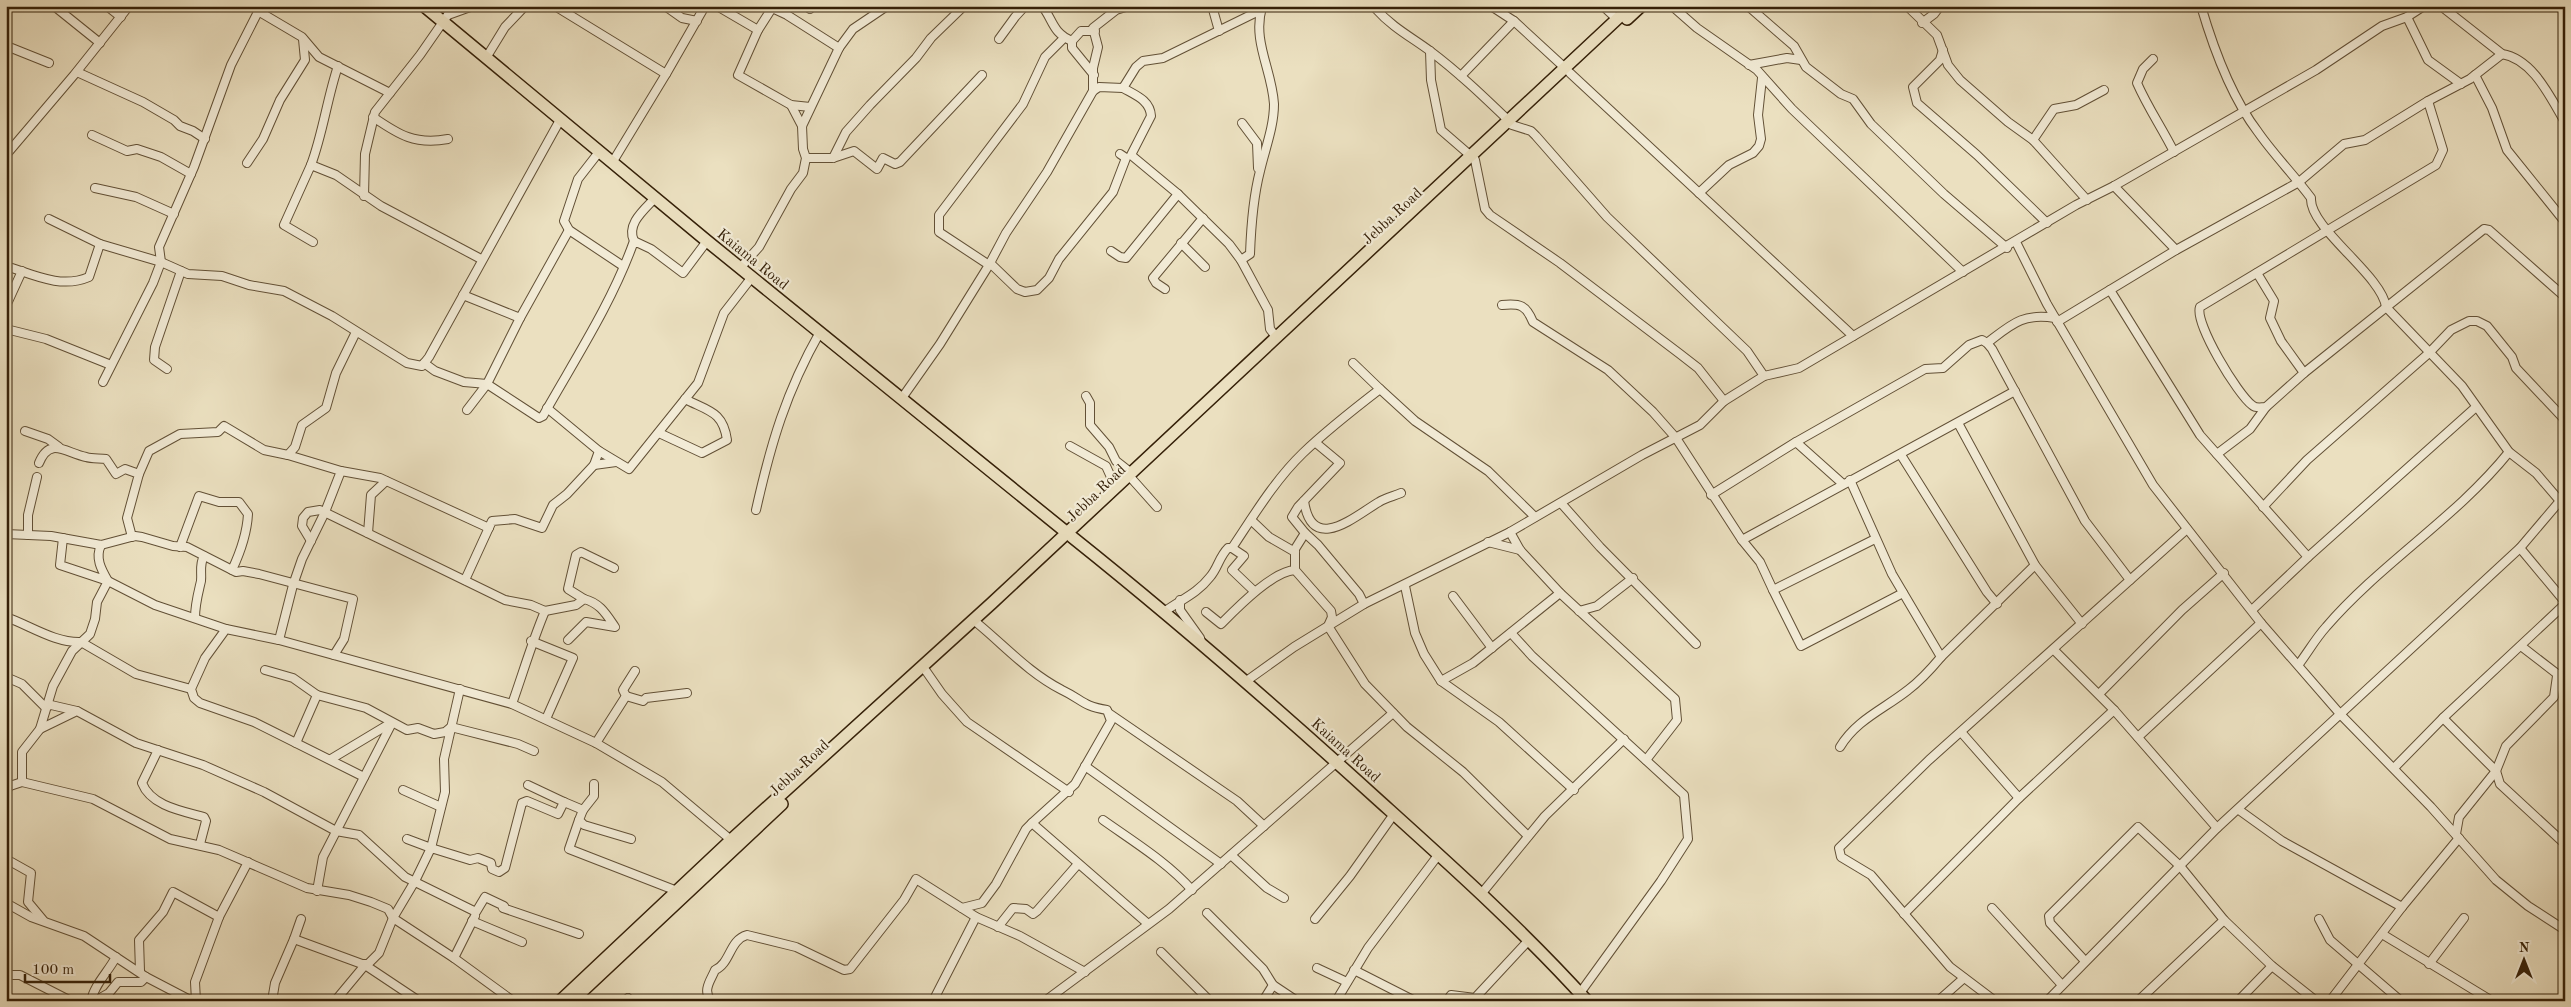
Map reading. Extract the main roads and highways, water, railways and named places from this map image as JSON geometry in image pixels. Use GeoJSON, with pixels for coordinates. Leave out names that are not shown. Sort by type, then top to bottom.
{"type":"FeatureCollection","features":[{"type":"Feature","properties":{"kind":"highway","name":"Kaiama Road"},"geometry":{"type":"LineString","coordinates":[[424,6],[446,19],[486,58],[612,163],[1164,612],[1336,761],[1482,893],[1584,997]]}},
{"type":"Feature","properties":{"kind":"highway","name":"Jebba Road"},"geometry":{"type":"LineString","coordinates":[[1567,70],[1631,6]]}},
{"type":"Feature","properties":{"kind":"highway","name":"Jebba Road"},"geometry":{"type":"LineString","coordinates":[[560,1001],[731,840],[1069,535],[1115,486],[1131,475],[1510,122],[1641,6]]}},
{"type":"Feature","properties":{"kind":"highway","name":"Jebba Road"},"geometry":{"type":"LineString","coordinates":[[572,1001],[729,856],[801,785],[977,623],[1276,337],[1473,158]]}}]}
